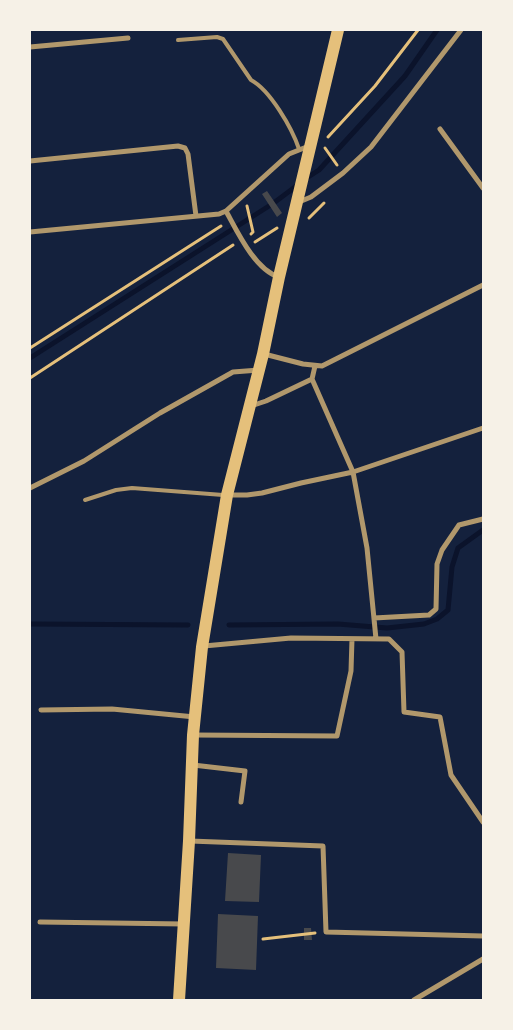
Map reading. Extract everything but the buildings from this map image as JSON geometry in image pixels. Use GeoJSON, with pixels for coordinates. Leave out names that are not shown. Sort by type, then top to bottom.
{"type":"FeatureCollection","features":[{"type":"Feature","properties":{"kind":"main road"},"geometry":{"type":"LineString","coordinates":[[179,1000],[189,841],[193,735],[202,646],[227,495],[263,354],[306,164],[304,147],[338,30]]}},
{"type":"Feature","properties":{"kind":"street"},"geometry":{"type":"LineString","coordinates":[[297,201],[311,197],[358,161],[371,147],[461,30]]}},
{"type":"Feature","properties":{"kind":"street"},"geometry":{"type":"LineString","coordinates":[[30,47],[128,38]]}},
{"type":"Feature","properties":{"kind":"street"},"geometry":{"type":"LineString","coordinates":[[440,129],[483,188]]}},
{"type":"Feature","properties":{"kind":"street"},"geometry":{"type":"LineString","coordinates":[[30,161],[178,146],[184,148],[188,154],[196,216]]}},
{"type":"Feature","properties":{"kind":"street"},"geometry":{"type":"LineString","coordinates":[[30,232],[219,214],[226,211],[289,154],[304,147]]}},
{"type":"Feature","properties":{"kind":"street"},"geometry":{"type":"LineString","coordinates":[[226,211],[249,251],[270,274],[279,277]]}},
{"type":"Feature","properties":{"kind":"street"},"geometry":{"type":"LineString","coordinates":[[263,354],[315,366],[330,363],[483,285]]}},
{"type":"Feature","properties":{"kind":"street"},"geometry":{"type":"LineString","coordinates":[[315,366],[312,379],[353,472],[367,548],[376,637]]}},
{"type":"Feature","properties":{"kind":"street"},"geometry":{"type":"LineString","coordinates":[[30,488],[84,461],[160,414],[234,372],[259,370]]}},
{"type":"Feature","properties":{"kind":"street"},"geometry":{"type":"LineString","coordinates":[[249,406],[266,401],[312,379]]}},
{"type":"Feature","properties":{"kind":"street"},"geometry":{"type":"LineString","coordinates":[[227,495],[262,493],[353,472],[483,428]]}},
{"type":"Feature","properties":{"kind":"street"},"geometry":{"type":"LineString","coordinates":[[374,620],[430,615],[436,609],[437,564],[442,550],[459,525],[483,519]]}},
{"type":"Feature","properties":{"kind":"street"},"geometry":{"type":"LineString","coordinates":[[202,646],[291,638],[352,639],[376,637],[388,639],[402,652],[404,712],[440,717],[451,775],[483,822]]}},
{"type":"Feature","properties":{"kind":"street"},"geometry":{"type":"LineString","coordinates":[[193,735],[337,736],[351,671],[352,639]]}},
{"type":"Feature","properties":{"kind":"street"},"geometry":{"type":"LineString","coordinates":[[41,710],[112,709],[195,717]]}},
{"type":"Feature","properties":{"kind":"street"},"geometry":{"type":"LineString","coordinates":[[192,764],[245,770],[241,802]]}},
{"type":"Feature","properties":{"kind":"street"},"geometry":{"type":"LineString","coordinates":[[189,841],[323,846],[326,932],[483,936]]}},
{"type":"Feature","properties":{"kind":"street"},"geometry":{"type":"LineString","coordinates":[[40,922],[184,924]]}},
{"type":"Feature","properties":{"kind":"street"},"geometry":{"type":"LineString","coordinates":[[414,1000],[483,959]]}},
{"type":"Feature","properties":{"kind":"lane"},"geometry":{"type":"LineString","coordinates":[[178,40],[218,37],[223,40],[251,80],[257,84],[282,113],[295,137],[304,147]]}},
{"type":"Feature","properties":{"kind":"lane"},"geometry":{"type":"LineString","coordinates":[[85,500],[116,490],[132,488],[227,495]]}},
{"type":"Feature","properties":{"kind":"path"},"geometry":{"type":"LineString","coordinates":[[323,143],[375,86],[418,30]]}},
{"type":"Feature","properties":{"kind":"path"},"geometry":{"type":"LineString","coordinates":[[328,152],[338,166]]}},
{"type":"Feature","properties":{"kind":"path"},"geometry":{"type":"LineString","coordinates":[[308,218],[328,199]]}},
{"type":"Feature","properties":{"kind":"path"},"geometry":{"type":"LineString","coordinates":[[248,210],[252,227]]}},
{"type":"Feature","properties":{"kind":"path"},"geometry":{"type":"LineString","coordinates":[[30,348],[222,225]]}},
{"type":"Feature","properties":{"kind":"path"},"geometry":{"type":"LineString","coordinates":[[252,244],[273,229]]}},
{"type":"Feature","properties":{"kind":"path"},"geometry":{"type":"LineString","coordinates":[[30,378],[228,249]]}},
{"type":"Feature","properties":{"kind":"path"},"geometry":{"type":"LineString","coordinates":[[263,939],[315,933]]}},
{"type":"Feature","properties":{"kind":"waterway"},"geometry":{"type":"LineString","coordinates":[[305,179],[319,170],[405,76],[437,30]]}},
{"type":"Feature","properties":{"kind":"waterway"},"geometry":{"type":"LineString","coordinates":[[275,202],[299,184]]}},
{"type":"Feature","properties":{"kind":"waterway"},"geometry":{"type":"LineString","coordinates":[[30,358],[269,206]]}},
{"type":"Feature","properties":{"kind":"waterway"},"geometry":{"type":"LineString","coordinates":[[229,625],[338,624],[387,628],[424,624],[437,619],[448,610],[452,567],[458,548],[483,530]]}},
{"type":"Feature","properties":{"kind":"waterway"},"geometry":{"type":"LineString","coordinates":[[30,624],[188,625]]}}]}
